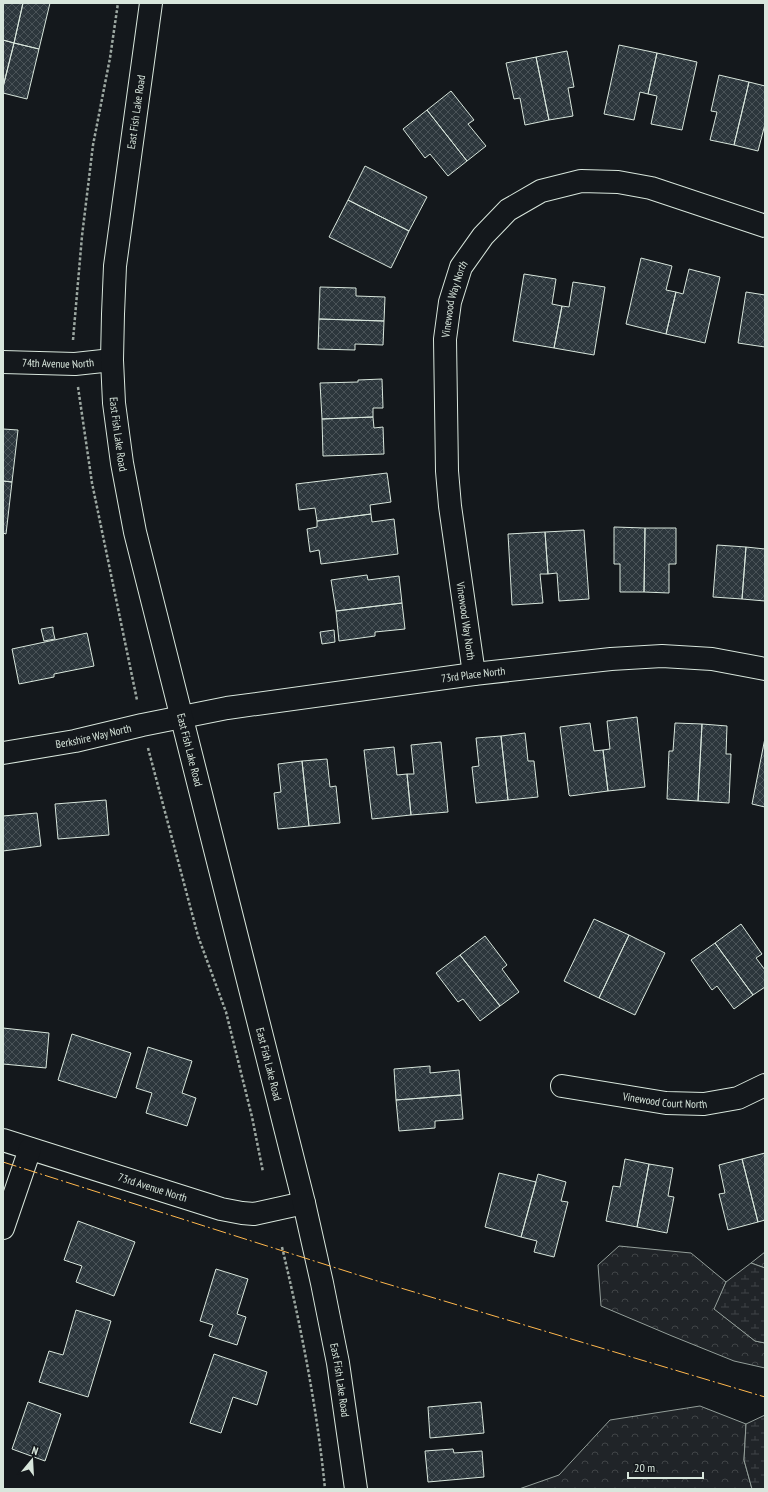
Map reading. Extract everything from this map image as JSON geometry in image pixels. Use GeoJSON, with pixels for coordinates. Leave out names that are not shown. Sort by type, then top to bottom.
{"type":"FeatureCollection","features":[{"type":"Feature","properties":{"kind":"street","name":"East Fish Lake Road"},"geometry":{"type":"LineString","coordinates":[[151,3],[115,266],[112,360],[114,403],[135,532],[183,717],[304,1203],[322,1282],[338,1363],[356,1489]]}},
{"type":"Feature","properties":{"kind":"street","name":"Vinewood Way North"},"geometry":{"type":"LineString","coordinates":[[474,674],[450,506],[447,472],[445,339],[450,302],[462,267],[483,236],[508,210],[541,191],[581,181],[618,182],[651,188],[765,226]]}},
{"type":"Feature","properties":{"kind":"street","name":"74th Avenue North"},"geometry":{"type":"LineString","coordinates":[[3,362],[75,364],[112,360]]}},
{"type":"Feature","properties":{"kind":"street","name":"73rd Place North"},"geometry":{"type":"LineString","coordinates":[[183,717],[227,708],[474,674],[611,659],[662,656],[712,659],[765,669]]}},
{"type":"Feature","properties":{"kind":"street","name":"Berkshire Way North"},"geometry":{"type":"LineString","coordinates":[[3,752],[75,741],[183,717]]}},
{"type":"Feature","properties":{"kind":"street","name":"Vinewood Court North"},"geometry":{"type":"LineString","coordinates":[[562,1086],[666,1103],[704,1104],[738,1098],[765,1085]]}},
{"type":"Feature","properties":{"kind":"street","name":"73rd Avenue North"},"geometry":{"type":"LineString","coordinates":[[3,1140],[221,1208],[242,1213],[254,1214],[304,1203]]}},
{"type":"Feature","properties":{"kind":"street"},"geometry":{"type":"LineString","coordinates":[[3,1228],[30,1149]]}},
{"type":"Feature","properties":{"kind":"path"},"geometry":{"type":"LineString","coordinates":[[73,344],[82,236],[94,145],[110,58],[118,3]]}},
{"type":"Feature","properties":{"kind":"path"},"geometry":{"type":"LineString","coordinates":[[78,387],[92,483],[137,700]]}},
{"type":"Feature","properties":{"kind":"path"},"geometry":{"type":"LineString","coordinates":[[148,747],[198,936],[226,1012],[252,1116],[263,1172]]}},
{"type":"Feature","properties":{"kind":"path"},"geometry":{"type":"LineString","coordinates":[[282,1247],[300,1326],[320,1442],[325,1489]]}},
{"type":"Feature","properties":{"kind":"green space"},"geometry":{"type":"Polygon","coordinates":[[[619,1246],[691,1253],[726,1282],[715,1309],[755,1341],[765,1343],[765,1368],[734,1361],[601,1306],[598,1265],[619,1246]]]}},
{"type":"Feature","properties":{"kind":"green space"},"geometry":{"type":"Polygon","coordinates":[[[765,1252],[765,1268],[751,1263],[765,1252]]]}},
{"type":"Feature","properties":{"kind":"green space"},"geometry":{"type":"Polygon","coordinates":[[[751,1263],[765,1268],[765,1343],[755,1341],[714,1309],[726,1282],[751,1263]]]}},
{"type":"Feature","properties":{"kind":"green space"},"geometry":{"type":"Polygon","coordinates":[[[700,1406],[746,1424],[744,1460],[752,1489],[519,1489],[559,1475],[610,1420],[700,1406]]]}},
{"type":"Feature","properties":{"kind":"green space"},"geometry":{"type":"Polygon","coordinates":[[[765,1415],[765,1489],[752,1489],[744,1460],[746,1424],[765,1415]]]}},
{"type":"Feature","properties":{"kind":"building"},"geometry":{"type":"Polygon","coordinates":[[[3,3],[23,3],[14,43],[3,40],[3,3]]]}},
{"type":"Feature","properties":{"kind":"building"},"geometry":{"type":"Polygon","coordinates":[[[23,3],[50,3],[39,49],[14,43],[23,3]]]}},
{"type":"Feature","properties":{"kind":"building"},"geometry":{"type":"Polygon","coordinates":[[[3,40],[14,43],[3,87],[3,40]]]}},
{"type":"Feature","properties":{"kind":"building"},"geometry":{"type":"Polygon","coordinates":[[[14,43],[39,49],[27,99],[3,93],[3,87],[14,43]]]}},
{"type":"Feature","properties":{"kind":"building"},"geometry":{"type":"Polygon","coordinates":[[[619,45],[657,53],[648,94],[640,92],[634,120],[604,114],[619,45]]]}},
{"type":"Feature","properties":{"kind":"building"},"geometry":{"type":"Polygon","coordinates":[[[567,51],[574,87],[568,88],[573,116],[549,120],[536,57],[567,51]]]}},
{"type":"Feature","properties":{"kind":"building"},"geometry":{"type":"Polygon","coordinates":[[[657,53],[697,62],[682,130],[651,124],[657,96],[648,94],[657,53]]]}},
{"type":"Feature","properties":{"kind":"building"},"geometry":{"type":"Polygon","coordinates":[[[536,57],[549,120],[525,125],[520,98],[514,99],[506,63],[536,57]]]}},
{"type":"Feature","properties":{"kind":"building"},"geometry":{"type":"Polygon","coordinates":[[[719,75],[749,82],[734,145],[710,140],[717,112],[711,111],[719,75]]]}},
{"type":"Feature","properties":{"kind":"building"},"geometry":{"type":"Polygon","coordinates":[[[749,82],[765,86],[765,124],[758,151],[734,145],[749,82]]]}},
{"type":"Feature","properties":{"kind":"building"},"geometry":{"type":"Polygon","coordinates":[[[451,91],[474,120],[468,124],[486,146],[467,161],[427,110],[451,91]]]}},
{"type":"Feature","properties":{"kind":"building"},"geometry":{"type":"Polygon","coordinates":[[[427,110],[467,161],[448,176],[430,154],[425,158],[403,129],[427,110]]]}},
{"type":"Feature","properties":{"kind":"building"},"geometry":{"type":"Polygon","coordinates":[[[365,166],[427,197],[409,231],[348,200],[365,166]]]}},
{"type":"Feature","properties":{"kind":"building"},"geometry":{"type":"Polygon","coordinates":[[[348,200],[409,231],[391,268],[329,237],[348,200]]]}},
{"type":"Feature","properties":{"kind":"building"},"geometry":{"type":"Polygon","coordinates":[[[641,258],[672,266],[666,290],[676,292],[666,334],[626,324],[641,258]]]}},
{"type":"Feature","properties":{"kind":"building"},"geometry":{"type":"Polygon","coordinates":[[[689,269],[720,277],[705,343],[666,334],[676,292],[683,294],[689,269]]]}},
{"type":"Feature","properties":{"kind":"building"},"geometry":{"type":"Polygon","coordinates":[[[524,274],[556,279],[552,304],[562,306],[554,348],[513,341],[524,274]]]}},
{"type":"Feature","properties":{"kind":"building"},"geometry":{"type":"Polygon","coordinates":[[[573,282],[605,287],[594,355],[554,348],[562,306],[569,307],[573,282]]]}},
{"type":"Feature","properties":{"kind":"building"},"geometry":{"type":"Polygon","coordinates":[[[320,287],[356,288],[356,296],[385,297],[384,321],[319,319],[320,287]]]}},
{"type":"Feature","properties":{"kind":"building"},"geometry":{"type":"Polygon","coordinates":[[[746,292],[765,295],[765,347],[738,343],[746,292]]]}},
{"type":"Feature","properties":{"kind":"building"},"geometry":{"type":"Polygon","coordinates":[[[319,319],[384,321],[383,345],[355,344],[355,350],[318,349],[319,319]]]}},
{"type":"Feature","properties":{"kind":"building"},"geometry":{"type":"Polygon","coordinates":[[[382,379],[383,408],[373,408],[373,417],[322,419],[320,383],[358,382],[358,380],[382,379]]]}},
{"type":"Feature","properties":{"kind":"building"},"geometry":{"type":"Polygon","coordinates":[[[373,417],[374,428],[383,427],[384,454],[323,456],[322,419],[373,417]]]}},
{"type":"Feature","properties":{"kind":"building"},"geometry":{"type":"Polygon","coordinates":[[[3,429],[18,430],[12,482],[3,481],[3,429]]]}},
{"type":"Feature","properties":{"kind":"building"},"geometry":{"type":"Polygon","coordinates":[[[387,473],[391,502],[370,505],[371,514],[317,521],[315,508],[299,510],[296,484],[387,473]]]}},
{"type":"Feature","properties":{"kind":"building"},"geometry":{"type":"Polygon","coordinates":[[[3,481],[12,482],[6,534],[3,533],[3,481]]]}},
{"type":"Feature","properties":{"kind":"building"},"geometry":{"type":"Polygon","coordinates":[[[371,514],[372,522],[394,519],[398,554],[321,564],[319,550],[310,552],[307,529],[317,527],[317,521],[371,514]]]}},
{"type":"Feature","properties":{"kind":"building"},"geometry":{"type":"Polygon","coordinates":[[[614,527],[645,528],[644,592],[620,592],[620,564],[614,564],[614,527]]]}},
{"type":"Feature","properties":{"kind":"building"},"geometry":{"type":"Polygon","coordinates":[[[645,528],[676,528],[676,564],[669,564],[669,593],[644,592],[645,528]]]}},
{"type":"Feature","properties":{"kind":"building"},"geometry":{"type":"Polygon","coordinates":[[[584,530],[589,599],[559,601],[557,573],[548,574],[545,532],[584,530]]]}},
{"type":"Feature","properties":{"kind":"building"},"geometry":{"type":"Polygon","coordinates":[[[545,532],[548,574],[540,574],[543,603],[512,605],[508,534],[545,532]]]}},
{"type":"Feature","properties":{"kind":"building"},"geometry":{"type":"Polygon","coordinates":[[[717,545],[746,547],[742,599],[713,597],[717,545]]]}},
{"type":"Feature","properties":{"kind":"building"},"geometry":{"type":"Polygon","coordinates":[[[746,547],[765,549],[765,601],[742,599],[746,547]]]}},
{"type":"Feature","properties":{"kind":"building"},"geometry":{"type":"Polygon","coordinates":[[[367,575],[368,580],[399,576],[402,603],[336,611],[331,580],[367,575]]]}},
{"type":"Feature","properties":{"kind":"building"},"geometry":{"type":"Polygon","coordinates":[[[402,603],[405,629],[375,632],[375,636],[339,641],[336,611],[402,603]]]}},
{"type":"Feature","properties":{"kind":"building"},"geometry":{"type":"Polygon","coordinates":[[[53,627],[55,639],[44,641],[41,629],[53,627]]]}},
{"type":"Feature","properties":{"kind":"building"},"geometry":{"type":"Polygon","coordinates":[[[334,630],[335,642],[322,644],[320,632],[334,630]]]}},
{"type":"Feature","properties":{"kind":"building"},"geometry":{"type":"Polygon","coordinates":[[[87,633],[94,666],[54,674],[54,677],[19,684],[12,649],[87,633]]]}},
{"type":"Feature","properties":{"kind":"building"},"geometry":{"type":"Polygon","coordinates":[[[637,717],[645,787],[608,791],[603,750],[610,749],[607,721],[637,717]]]}},
{"type":"Feature","properties":{"kind":"building"},"geometry":{"type":"Polygon","coordinates":[[[590,723],[594,751],[603,750],[608,791],[570,796],[560,727],[590,723]]]}},
{"type":"Feature","properties":{"kind":"building"},"geometry":{"type":"Polygon","coordinates":[[[675,723],[702,724],[698,801],[667,799],[669,751],[673,751],[675,723]]]}},
{"type":"Feature","properties":{"kind":"building"},"geometry":{"type":"Polygon","coordinates":[[[702,724],[727,726],[726,754],[731,754],[729,803],[698,801],[702,724]]]}},
{"type":"Feature","properties":{"kind":"building"},"geometry":{"type":"Polygon","coordinates":[[[525,733],[528,761],[534,761],[538,797],[508,800],[501,736],[525,733]]]}},
{"type":"Feature","properties":{"kind":"building"},"geometry":{"type":"Polygon","coordinates":[[[501,736],[508,800],[476,803],[472,767],[479,766],[476,738],[501,736]]]}},
{"type":"Feature","properties":{"kind":"building"},"geometry":{"type":"Polygon","coordinates":[[[765,738],[765,807],[752,804],[765,738]]]}},
{"type":"Feature","properties":{"kind":"building"},"geometry":{"type":"Polygon","coordinates":[[[441,742],[448,812],[411,815],[407,774],[414,774],[411,745],[441,742]]]}},
{"type":"Feature","properties":{"kind":"building"},"geometry":{"type":"Polygon","coordinates":[[[394,747],[397,775],[407,774],[411,815],[372,819],[364,750],[394,747]]]}},
{"type":"Feature","properties":{"kind":"building"},"geometry":{"type":"Polygon","coordinates":[[[327,759],[330,787],[336,786],[340,823],[309,826],[302,761],[327,759]]]}},
{"type":"Feature","properties":{"kind":"building"},"geometry":{"type":"Polygon","coordinates":[[[302,761],[309,826],[278,829],[274,793],[281,792],[278,764],[302,761]]]}},
{"type":"Feature","properties":{"kind":"building"},"geometry":{"type":"Polygon","coordinates":[[[106,800],[109,835],[58,839],[55,804],[106,800]]]}},
{"type":"Feature","properties":{"kind":"building"},"geometry":{"type":"Polygon","coordinates":[[[37,813],[41,846],[3,851],[3,816],[37,813]]]}},
{"type":"Feature","properties":{"kind":"building"},"geometry":{"type":"Polygon","coordinates":[[[594,919],[629,935],[599,998],[564,981],[594,919]]]}},
{"type":"Feature","properties":{"kind":"building"},"geometry":{"type":"Polygon","coordinates":[[[741,924],[762,954],[756,958],[765,970],[765,987],[753,995],[715,943],[741,924]]]}},
{"type":"Feature","properties":{"kind":"building"},"geometry":{"type":"Polygon","coordinates":[[[629,935],[665,953],[635,1015],[599,998],[629,935]]]}},
{"type":"Feature","properties":{"kind":"building"},"geometry":{"type":"Polygon","coordinates":[[[485,936],[507,965],[502,969],[519,992],[500,1006],[460,955],[485,936]]]}},
{"type":"Feature","properties":{"kind":"building"},"geometry":{"type":"Polygon","coordinates":[[[715,943],[753,995],[734,1009],[717,986],[712,990],[691,960],[715,943]]]}},
{"type":"Feature","properties":{"kind":"building"},"geometry":{"type":"Polygon","coordinates":[[[460,955],[500,1006],[480,1021],[463,999],[458,1002],[436,973],[460,955]]]}},
{"type":"Feature","properties":{"kind":"building"},"geometry":{"type":"Polygon","coordinates":[[[3,1028],[49,1033],[46,1068],[3,1064],[3,1028]]]}},
{"type":"Feature","properties":{"kind":"building"},"geometry":{"type":"Polygon","coordinates":[[[72,1034],[131,1053],[116,1098],[58,1080],[72,1034]]]}},
{"type":"Feature","properties":{"kind":"building"},"geometry":{"type":"Polygon","coordinates":[[[148,1047],[192,1061],[182,1093],[196,1098],[187,1126],[146,1113],[152,1093],[136,1088],[148,1047]]]}},
{"type":"Feature","properties":{"kind":"building"},"geometry":{"type":"Polygon","coordinates":[[[430,1066],[430,1073],[459,1070],[461,1095],[396,1100],[394,1069],[430,1066]]]}},
{"type":"Feature","properties":{"kind":"building"},"geometry":{"type":"Polygon","coordinates":[[[461,1095],[463,1119],[435,1121],[435,1128],[399,1131],[396,1100],[461,1095]]]}},
{"type":"Feature","properties":{"kind":"building"},"geometry":{"type":"Polygon","coordinates":[[[765,1153],[765,1220],[758,1222],[742,1159],[765,1153]]]}},
{"type":"Feature","properties":{"kind":"building"},"geometry":{"type":"Polygon","coordinates":[[[625,1159],[649,1164],[637,1227],[606,1221],[613,1186],[620,1187],[625,1159]]]}},
{"type":"Feature","properties":{"kind":"building"},"geometry":{"type":"Polygon","coordinates":[[[742,1159],[758,1222],[728,1230],[719,1194],[725,1193],[719,1165],[742,1159]]]}},
{"type":"Feature","properties":{"kind":"building"},"geometry":{"type":"Polygon","coordinates":[[[649,1164],[673,1168],[668,1196],[674,1197],[667,1233],[637,1227],[649,1164]]]}},
{"type":"Feature","properties":{"kind":"building"},"geometry":{"type":"Polygon","coordinates":[[[499,1173],[536,1182],[521,1237],[485,1227],[499,1173]]]}},
{"type":"Feature","properties":{"kind":"building"},"geometry":{"type":"Polygon","coordinates":[[[538,1174],[566,1182],[561,1201],[568,1202],[554,1257],[534,1252],[537,1241],[521,1237],[538,1174]]]}},
{"type":"Feature","properties":{"kind":"building"},"geometry":{"type":"Polygon","coordinates":[[[78,1221],[135,1242],[114,1296],[76,1282],[82,1266],[64,1260],[78,1221]]]}},
{"type":"Feature","properties":{"kind":"building"},"geometry":{"type":"Polygon","coordinates":[[[216,1269],[248,1279],[237,1314],[246,1317],[237,1345],[209,1336],[213,1325],[200,1321],[216,1269]]]}},
{"type":"Feature","properties":{"kind":"building"},"geometry":{"type":"Polygon","coordinates":[[[76,1310],[111,1321],[88,1397],[39,1382],[49,1351],[63,1355],[76,1310]]]}},
{"type":"Feature","properties":{"kind":"building"},"geometry":{"type":"Polygon","coordinates":[[[214,1354],[267,1372],[257,1405],[233,1397],[221,1433],[190,1423],[214,1354]]]}},
{"type":"Feature","properties":{"kind":"building"},"geometry":{"type":"Polygon","coordinates":[[[28,1402],[61,1414],[45,1461],[12,1449],[28,1402]]]}},
{"type":"Feature","properties":{"kind":"building"},"geometry":{"type":"Polygon","coordinates":[[[481,1402],[484,1433],[430,1438],[428,1407],[481,1402]]]}},
{"type":"Feature","properties":{"kind":"building"},"geometry":{"type":"Polygon","coordinates":[[[453,1449],[454,1453],[482,1451],[484,1477],[428,1482],[425,1451],[453,1449]]]}},
{"type":"Feature","properties":{"kind":"power"},"geometry":{"type":"LineString","coordinates":[[3,1162],[374,1280],[765,1397]]}}]}
